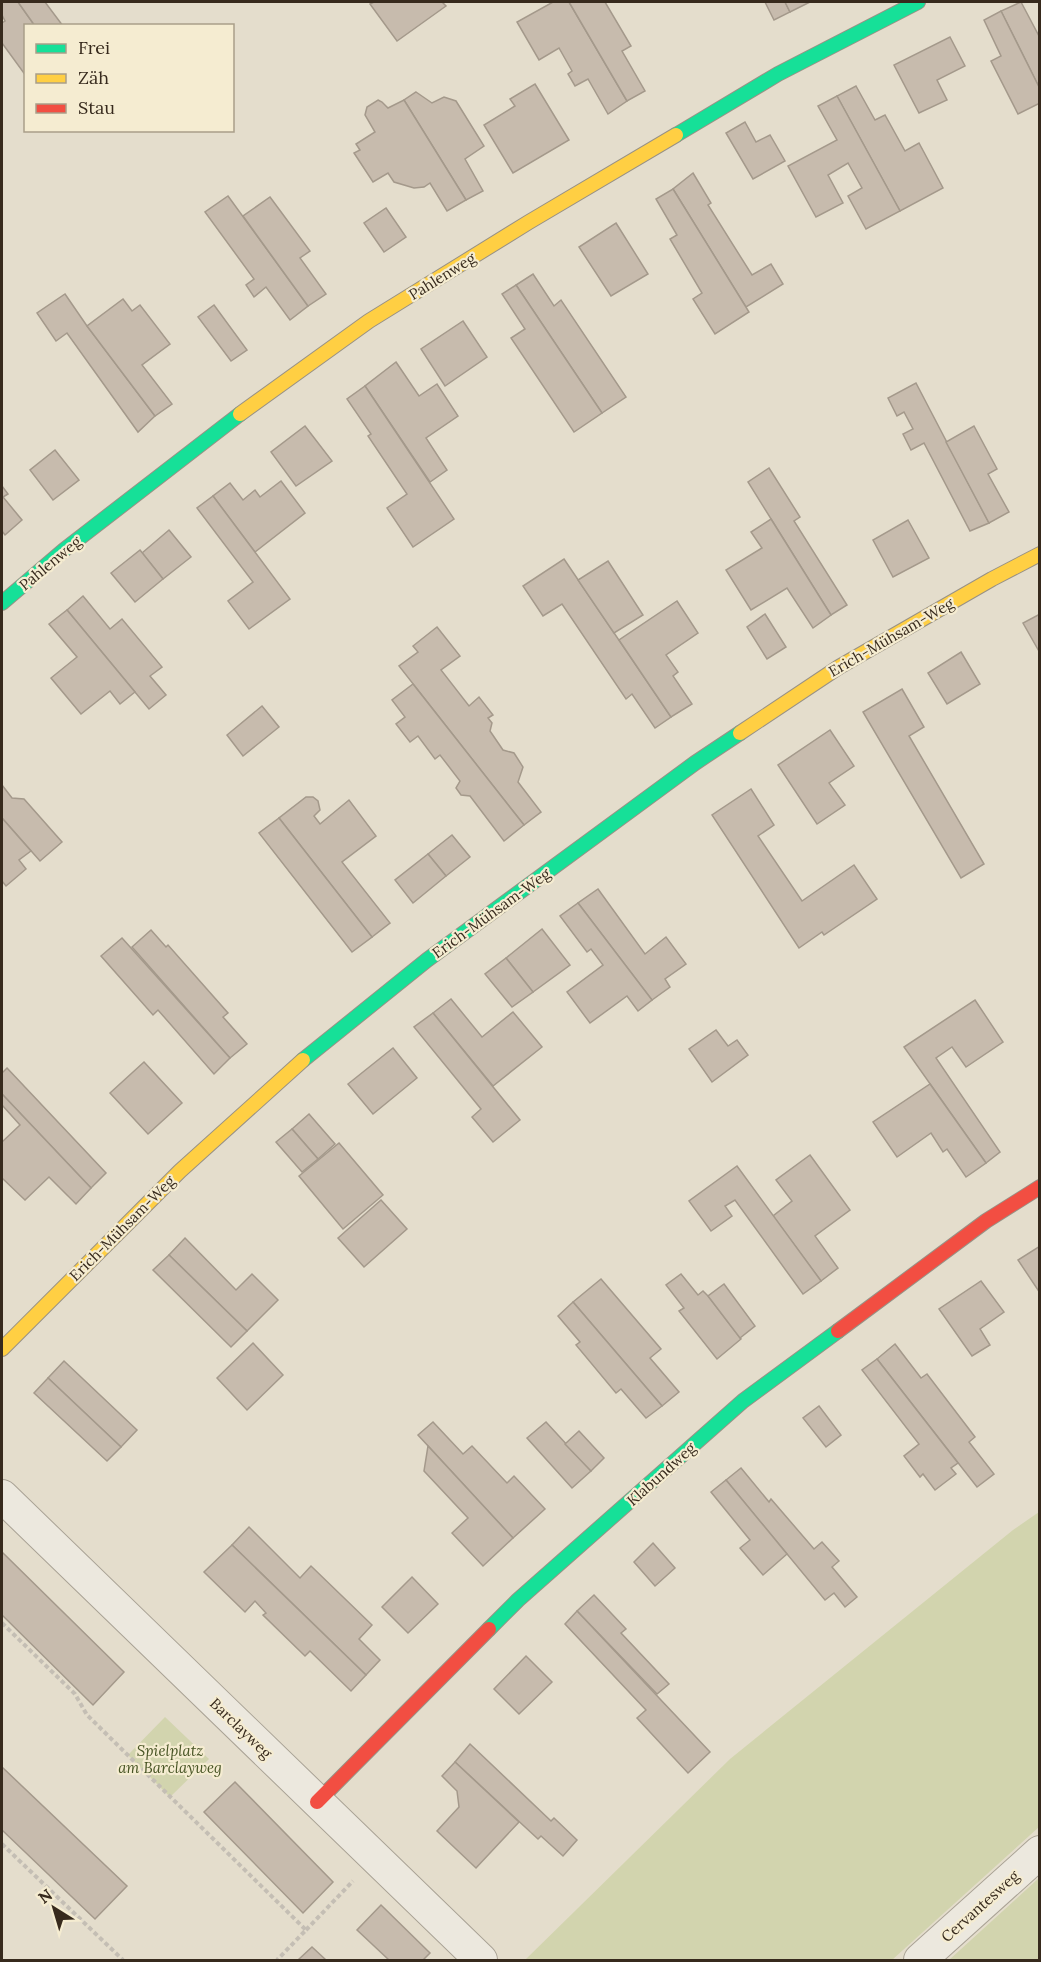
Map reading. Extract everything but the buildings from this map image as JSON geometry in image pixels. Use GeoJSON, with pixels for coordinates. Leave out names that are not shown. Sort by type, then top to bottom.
{"type":"FeatureCollection","features":[{"type":"Feature","properties":{"kind":"street","name":"Pahlenweg"},"geometry":{"type":"LineString","coordinates":[[2,603],[64,550],[218,430],[369,321],[529,222],[778,74],[918,2]]}},
{"type":"Feature","properties":{"kind":"street","name":"Erich-Mühsam-Weg"},"geometry":{"type":"LineString","coordinates":[[2,1349],[180,1171],[299,1063],[427,960],[695,763],[839,667],[1040,554]]}},
{"type":"Feature","properties":{"kind":"street","name":"Klabundweg"},"geometry":{"type":"LineString","coordinates":[[317,1802],[518,1600],[743,1401],[986,1221],[1040,1187]]}},
{"type":"Feature","properties":{"kind":"street","name":"Barclayweg"},"geometry":{"type":"LineString","coordinates":[[2,1496],[481,1960]]}},
{"type":"Feature","properties":{"kind":"street","name":"Cervantesweg"},"geometry":{"type":"LineString","coordinates":[[920,1960],[1040,1852]]}},
{"type":"Feature","properties":{"kind":"path"},"geometry":{"type":"LineString","coordinates":[[2,1623],[75,1694],[87,1714],[306,1930]]}},
{"type":"Feature","properties":{"kind":"path"},"geometry":{"type":"LineString","coordinates":[[2,1844],[123,1960]]}},
{"type":"Feature","properties":{"kind":"path"},"geometry":{"type":"LineString","coordinates":[[277,1960],[375,1858]]}},
{"type":"Feature","properties":{"kind":"green space"},"geometry":{"type":"Polygon","coordinates":[[[1039,1512],[1039,1827],[892,1960],[525,1960],[730,1759],[1013,1530],[1039,1512]]]}},
{"type":"Feature","properties":{"kind":"green space","name":"Spielplatz am Barclayweg"},"geometry":{"type":"Polygon","coordinates":[[[165,1717],[209,1759],[170,1797],[128,1755],[165,1717]]]}},
{"type":"Feature","properties":{"kind":"green space"},"geometry":{"type":"Polygon","coordinates":[[[1039,1878],[1039,1960],[949,1960],[1039,1878]]]}},
{"type":"Feature","properties":{"kind":"traffic: fast"},"geometry":{"type":"LineString","coordinates":[[676,135],[778,74],[918,2]]}},
{"type":"Feature","properties":{"kind":"traffic: fast"},"geometry":{"type":"LineString","coordinates":[[2,603],[64,550],[240,414]]}},
{"type":"Feature","properties":{"kind":"traffic: fast"},"geometry":{"type":"LineString","coordinates":[[303,1060],[427,960],[695,763],[740,733]]}},
{"type":"Feature","properties":{"kind":"traffic: fast"},"geometry":{"type":"LineString","coordinates":[[489,1629],[518,1600],[743,1401],[838,1331]]}},
{"type":"Feature","properties":{"kind":"traffic: slow"},"geometry":{"type":"LineString","coordinates":[[240,414],[369,321],[676,135]]}},
{"type":"Feature","properties":{"kind":"traffic: slow"},"geometry":{"type":"LineString","coordinates":[[740,733],[839,667],[1040,554]]}},
{"type":"Feature","properties":{"kind":"traffic: slow"},"geometry":{"type":"LineString","coordinates":[[2,1349],[180,1171],[303,1060]]}},
{"type":"Feature","properties":{"kind":"traffic: jam"},"geometry":{"type":"LineString","coordinates":[[838,1331],[986,1221],[1040,1187]]}},
{"type":"Feature","properties":{"kind":"traffic: jam"},"geometry":{"type":"LineString","coordinates":[[317,1802],[489,1629]]}}]}
